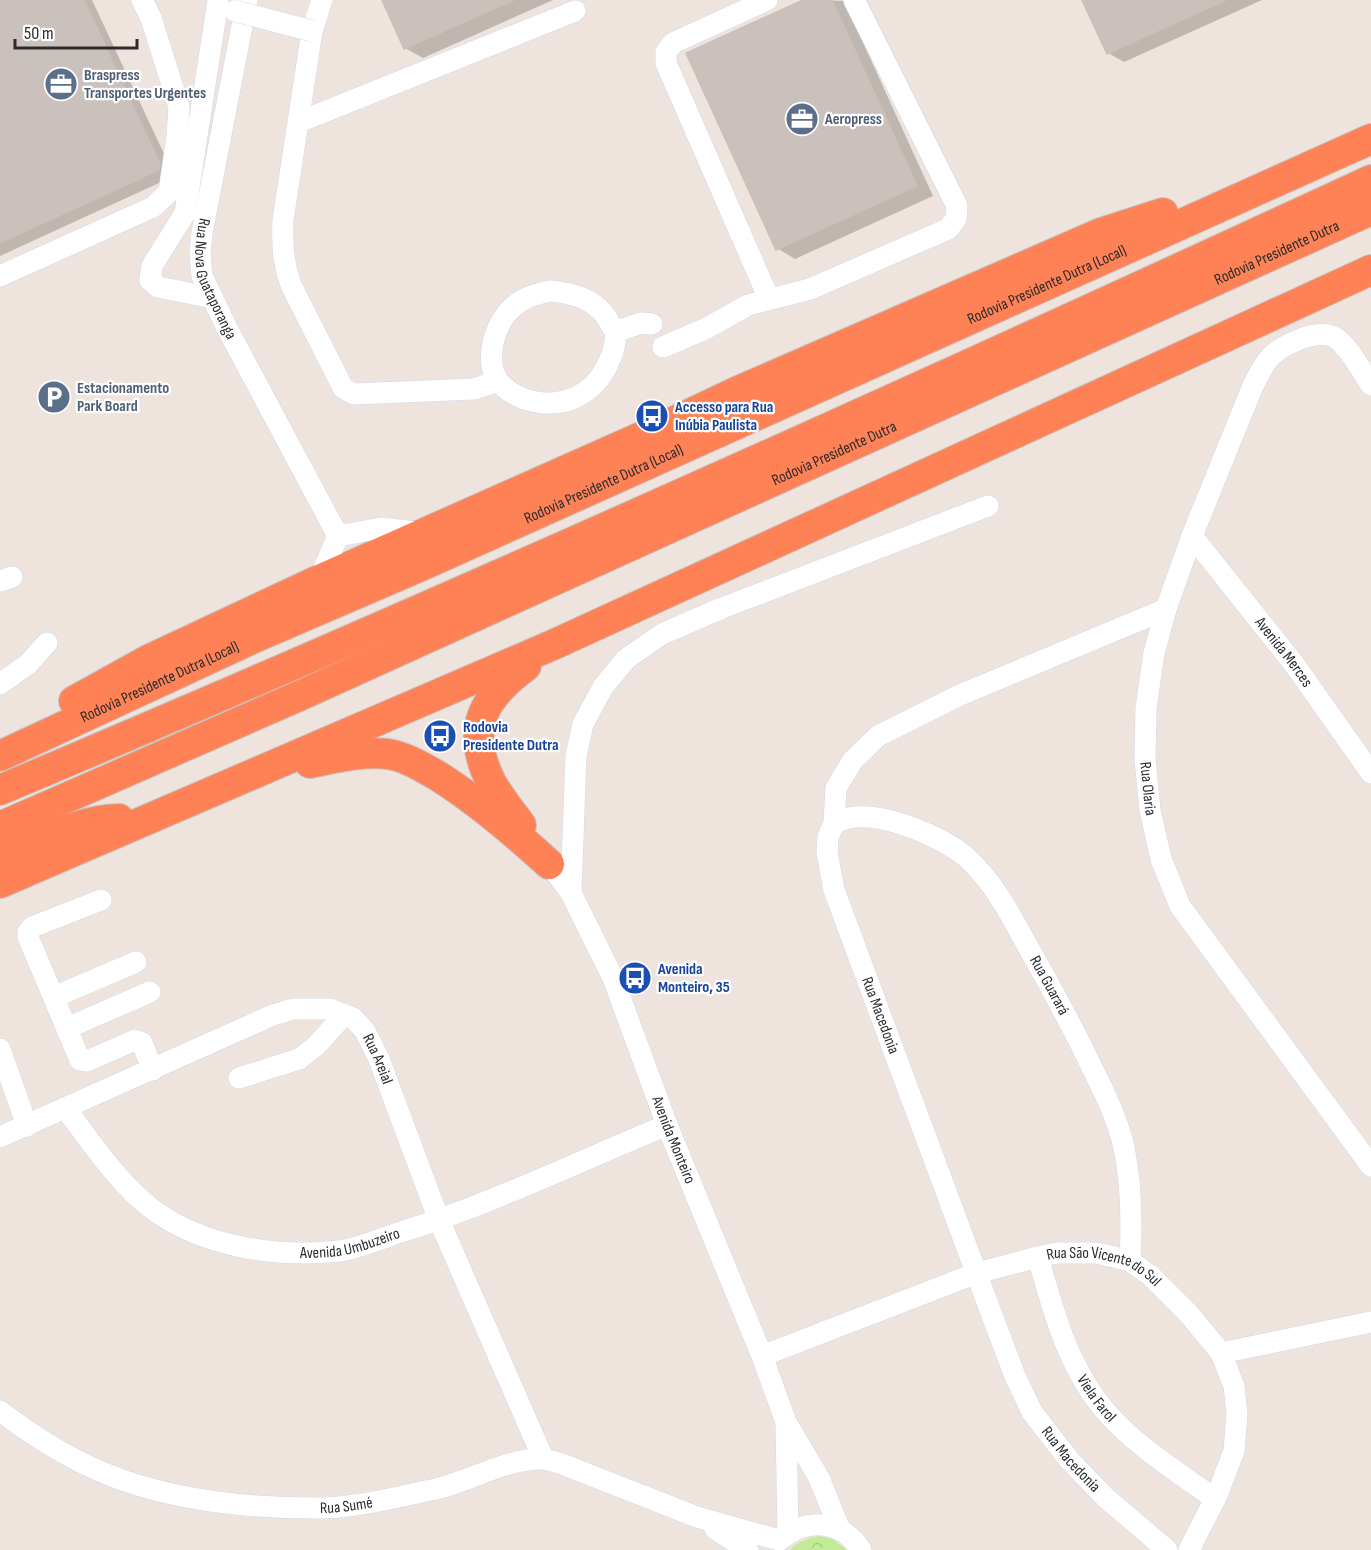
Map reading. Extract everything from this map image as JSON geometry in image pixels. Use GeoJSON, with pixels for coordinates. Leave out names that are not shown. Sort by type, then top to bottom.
{"type":"FeatureCollection","features":[{"type":"Feature","properties":{"kind":"highway","name":"Rodovia Presidente Dutra (Local)"},"geometry":{"type":"LineString","coordinates":[[0,756],[256,637],[429,562],[1371,139]]}},
{"type":"Feature","properties":{"kind":"highway","name":"Rodovia Presidente Dutra"},"geometry":{"type":"LineString","coordinates":[[0,790],[273,675],[924,384],[1371,180]]}},
{"type":"Feature","properties":{"kind":"highway"},"geometry":{"type":"LineString","coordinates":[[0,738],[159,655],[319,580],[650,433],[734,393],[1101,233],[1167,212],[1253,191]]}},
{"type":"Feature","properties":{"kind":"highway","name":"Rodovia Presidente Dutra"},"geometry":{"type":"LineString","coordinates":[[0,827],[300,696],[1371,210]]}},
{"type":"Feature","properties":{"kind":"highway"},"geometry":{"type":"LineString","coordinates":[[0,883],[555,645],[1371,270]]}},
{"type":"Feature","properties":{"kind":"highway"},"geometry":{"type":"LineString","coordinates":[[549,864],[492,784],[482,760],[478,741],[481,718],[490,699],[505,681],[555,645]]}},
{"type":"Feature","properties":{"kind":"highway"},"geometry":{"type":"LineString","coordinates":[[260,773],[353,755],[388,754],[415,762],[472,798],[549,864]]}},
{"type":"Feature","properties":{"kind":"highway"},"geometry":{"type":"LineString","coordinates":[[0,858],[60,833],[107,819],[156,817]]}},
{"type":"Feature","properties":{"kind":"highway"},"geometry":{"type":"LineString","coordinates":[[0,888],[32,870]]}},
{"type":"Feature","properties":{"kind":"street"},"geometry":{"type":"LineString","coordinates":[[0,276],[153,207],[169,192],[179,107],[151,18],[142,0]]}},
{"type":"Feature","properties":{"kind":"street"},"geometry":{"type":"LineString","coordinates":[[322,0],[312,31],[283,220],[284,267],[291,285],[343,388],[354,394],[474,389],[498,381]]}},
{"type":"Feature","properties":{"kind":"street"},"geometry":{"type":"LineString","coordinates":[[767,0],[673,44],[666,52],[666,63],[769,299]]}},
{"type":"Feature","properties":{"kind":"street"},"geometry":{"type":"LineString","coordinates":[[663,347],[748,305],[810,290],[948,228],[956,219],[957,206],[854,0]]}},
{"type":"Feature","properties":{"kind":"street"},"geometry":{"type":"LineString","coordinates":[[213,298],[158,287],[150,280],[152,266],[184,213],[230,3],[312,31]]}},
{"type":"Feature","properties":{"kind":"street","name":"Rua Nova Guataporanga"},"geometry":{"type":"LineString","coordinates":[[230,3],[202,233],[200,254],[202,276],[228,330],[338,536]]}},
{"type":"Feature","properties":{"kind":"street"},"geometry":{"type":"LineString","coordinates":[[299,122],[575,11]]}},
{"type":"Feature","properties":{"kind":"street"},"geometry":{"type":"LineString","coordinates":[[550,291],[570,292],[589,301],[605,314],[615,332],[613,353],[605,372],[592,388],[574,399],[554,404],[533,402],[514,395],[498,381],[492,362],[493,342],[500,322],[513,306],[530,295],[550,291]]}},
{"type":"Feature","properties":{"kind":"street"},"geometry":{"type":"LineString","coordinates":[[615,332],[641,323],[652,324]]}},
{"type":"Feature","properties":{"kind":"street","name":"Rua Olaria"},"geometry":{"type":"LineString","coordinates":[[1371,385],[1344,346],[1335,338],[1323,335],[1309,336],[1283,345],[1263,366],[1192,536],[1166,609],[1154,653],[1146,718],[1145,759],[1150,810],[1161,859],[1180,906],[1371,1166]]}},
{"type":"Feature","properties":{"kind":"street"},"geometry":{"type":"LineString","coordinates":[[571,894],[576,756],[583,724],[603,687],[626,658],[662,634],[722,608],[988,506]]}},
{"type":"Feature","properties":{"kind":"street"},"geometry":{"type":"LineString","coordinates":[[319,580],[338,536],[381,528],[424,533]]}},
{"type":"Feature","properties":{"kind":"street","name":"Avenida Merces"},"geometry":{"type":"LineString","coordinates":[[1192,536],[1294,664],[1371,773]]}},
{"type":"Feature","properties":{"kind":"street","name":"Rua Macedonia"},"geometry":{"type":"LineString","coordinates":[[1166,609],[960,695],[878,736],[853,760],[836,788],[834,823],[828,837],[827,852],[834,890],[1016,1376],[1032,1412],[1070,1461],[1106,1498],[1167,1550]]}},
{"type":"Feature","properties":{"kind":"street"},"geometry":{"type":"LineString","coordinates":[[0,684],[28,664],[47,643]]}},
{"type":"Feature","properties":{"kind":"street","name":"Rua Guarará"},"geometry":{"type":"LineString","coordinates":[[834,823],[856,817],[874,819],[926,833],[965,856],[989,881],[1013,919],[1053,992],[1110,1105],[1124,1146],[1130,1185],[1132,1220],[1130,1261]]}},
{"type":"Feature","properties":{"kind":"street","name":"Avenida Monteiro"},"geometry":{"type":"LineString","coordinates":[[549,864],[571,894],[620,996],[667,1125],[762,1356],[786,1422],[819,1478],[840,1530]]}},
{"type":"Feature","properties":{"kind":"street"},"geometry":{"type":"LineString","coordinates":[[101,900],[32,927],[28,932],[28,937],[80,1060],[83,1062],[135,1040],[142,1043],[153,1070]]}},
{"type":"Feature","properties":{"kind":"street"},"geometry":{"type":"LineString","coordinates":[[54,997],[136,962]]}},
{"type":"Feature","properties":{"kind":"street"},"geometry":{"type":"LineString","coordinates":[[67,1028],[150,992]]}},
{"type":"Feature","properties":{"kind":"street","name":"Rua Areial"},"geometry":{"type":"LineString","coordinates":[[0,1137],[273,1015],[292,1009],[330,1009],[353,1018],[365,1030],[379,1059],[439,1220],[543,1458]]}},
{"type":"Feature","properties":{"kind":"street"},"geometry":{"type":"LineString","coordinates":[[238,1078],[299,1059],[316,1046],[344,1015]]}},
{"type":"Feature","properties":{"kind":"street"},"geometry":{"type":"LineString","coordinates":[[0,1049],[27,1126]]}},
{"type":"Feature","properties":{"kind":"street","name":"Avenida Umbuzeiro"},"geometry":{"type":"LineString","coordinates":[[66,1109],[111,1168],[152,1209],[196,1235],[246,1247],[294,1253],[341,1251],[439,1220],[667,1125]]}},
{"type":"Feature","properties":{"kind":"street","name":"Rua São Vicente do Sul"},"geometry":{"type":"LineString","coordinates":[[762,1356],[977,1273],[1038,1257],[1057,1253],[1097,1253],[1130,1261],[1151,1276],[1188,1313],[1221,1353],[1234,1386],[1238,1414],[1234,1451],[1215,1499],[1189,1550]]}},
{"type":"Feature","properties":{"kind":"street","name":"Viela Farol"},"geometry":{"type":"LineString","coordinates":[[1038,1257],[1067,1347],[1085,1383],[1107,1413],[1138,1444],[1215,1499]]}},
{"type":"Feature","properties":{"kind":"street"},"geometry":{"type":"LineString","coordinates":[[1221,1353],[1371,1322]]}},
{"type":"Feature","properties":{"kind":"street","name":"Rua Sumé"},"geometry":{"type":"LineString","coordinates":[[0,1411],[72,1458],[110,1476],[174,1495],[252,1506],[326,1508],[395,1498],[445,1487],[523,1460],[543,1458],[697,1517],[780,1541]]}},
{"type":"Feature","properties":{"kind":"street","name":"Avenida Monteiro"},"geometry":{"type":"LineString","coordinates":[[780,1541],[786,1422]]}},
{"type":"Feature","properties":{"kind":"street","name":"Rua Sumé"},"geometry":{"type":"LineString","coordinates":[[697,1517],[748,1550]]}},
{"type":"Feature","properties":{"kind":"street"},"geometry":{"type":"LineString","coordinates":[[780,1541],[800,1527],[813,1524],[827,1525],[851,1538],[861,1550]]}},
{"type":"Feature","properties":{"kind":"green space"},"geometry":{"type":"Polygon","coordinates":[[[820,1536],[832,1539],[847,1550],[790,1550],[804,1540],[820,1536]]]}},
{"type":"Feature","properties":{"kind":"building","name":"Braspress Transportes Urgentes"},"geometry":{"type":"Polygon","coordinates":[[[0,0],[84,0],[160,164],[159,170],[0,243],[0,0]]]}},
{"type":"Feature","properties":{"kind":"building"},"geometry":{"type":"Polygon","coordinates":[[[382,0],[514,0],[404,49],[382,0]]]}},
{"type":"Feature","properties":{"kind":"building","name":"Aeropress"},"geometry":{"type":"Polygon","coordinates":[[[803,0],[832,0],[917,186],[776,250],[686,53],[803,0]]]}},
{"type":"Feature","properties":{"kind":"building"},"geometry":{"type":"Polygon","coordinates":[[[1082,0],[1226,0],[1107,54],[1082,0]]]}},
{"type":"Feature","properties":{"kind":"place","name":"Braspress Transportes Urgentes"},"geometry":{"type":"Point","coordinates":[61,84]}},
{"type":"Feature","properties":{"kind":"place","name":"Aeropress"},"geometry":{"type":"Point","coordinates":[802,119]}},
{"type":"Feature","properties":{"kind":"place","name":"Estacionamento Park Board"},"geometry":{"type":"Point","coordinates":[54,397]}},
{"type":"Feature","properties":{"kind":"place","name":"Accesso para Rua Inúbia Paulista"},"geometry":{"type":"Point","coordinates":[652,416]}},
{"type":"Feature","properties":{"kind":"place","name":"Rodovia Presidente Dutra"},"geometry":{"type":"Point","coordinates":[440,736]}},
{"type":"Feature","properties":{"kind":"place","name":"Avenida Monteiro, 35"},"geometry":{"type":"Point","coordinates":[635,978]}}]}
